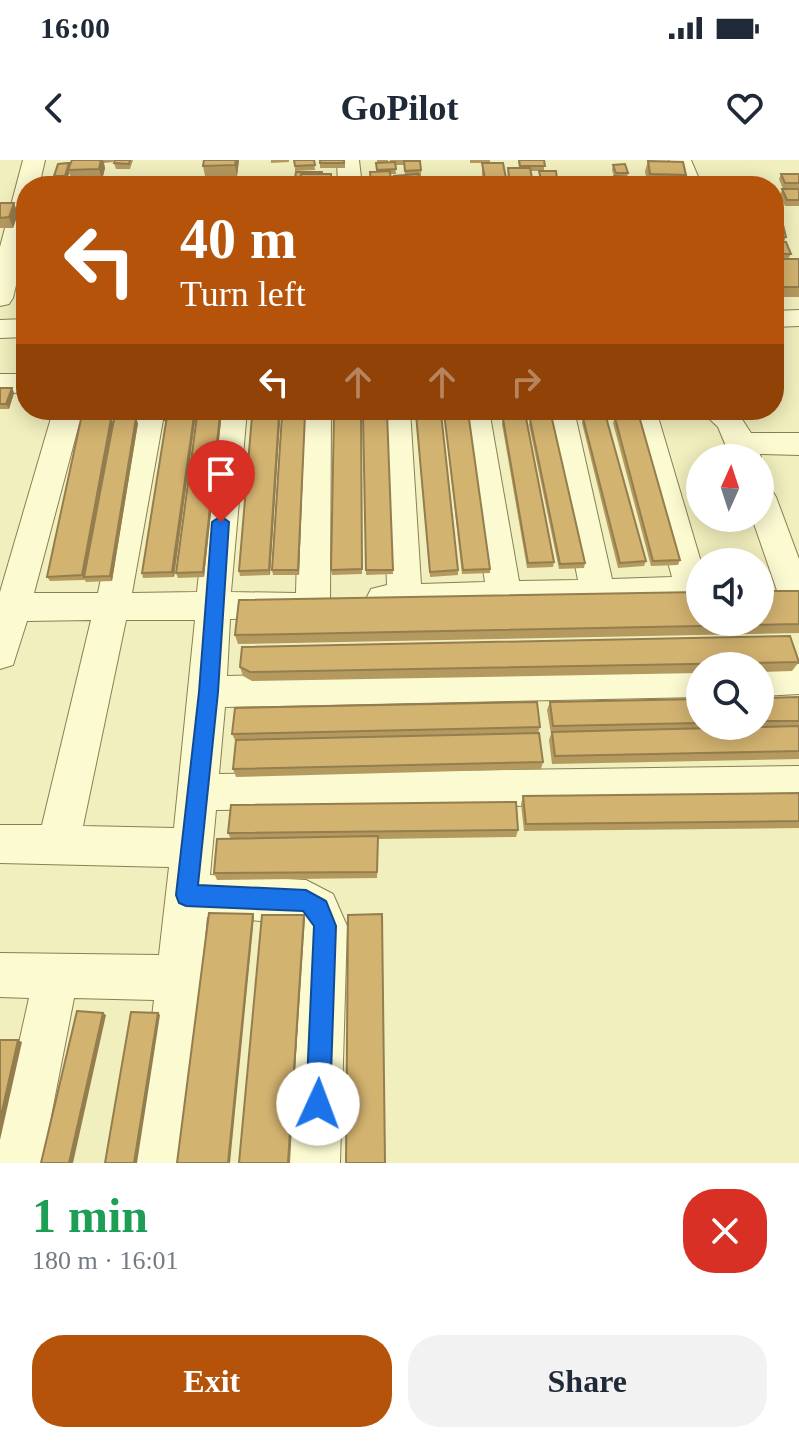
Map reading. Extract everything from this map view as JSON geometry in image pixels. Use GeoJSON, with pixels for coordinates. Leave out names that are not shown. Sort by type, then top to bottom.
{"type":"FeatureCollection","features":[{"type":"Feature","properties":{"kind":"street"},"geometry":{"type":"LineString","coordinates":[[0,178],[31,168]]}},
{"type":"Feature","properties":{"kind":"street"},"geometry":{"type":"LineString","coordinates":[[0,298],[16,231]]}},
{"type":"Feature","properties":{"kind":"street"},"geometry":{"type":"LineString","coordinates":[[0,654],[7,607],[65,420]]}},
{"type":"Feature","properties":{"kind":"street"},"geometry":{"type":"LineString","coordinates":[[58,845],[112,607],[148,420]]}},
{"type":"Feature","properties":{"kind":"street"},"geometry":{"type":"LineString","coordinates":[[160,1163],[190,848],[199,792],[230,420]]}},
{"type":"Feature","properties":{"kind":"street"},"geometry":{"type":"LineString","coordinates":[[313,603],[316,420]]}},
{"type":"Feature","properties":{"kind":"street"},"geometry":{"type":"LineString","coordinates":[[396,420],[405,598]]}},
{"type":"Feature","properties":{"kind":"street"},"geometry":{"type":"LineString","coordinates":[[476,420],[504,593]]}},
{"type":"Feature","properties":{"kind":"street"},"geometry":{"type":"LineString","coordinates":[[561,420],[598,593]]}},
{"type":"Feature","properties":{"kind":"street"},"geometry":{"type":"LineString","coordinates":[[644,420],[686,555]]}},
{"type":"Feature","properties":{"kind":"street"},"geometry":{"type":"LineString","coordinates":[[730,420],[741,444]]}},
{"type":"Feature","properties":{"kind":"street"},"geometry":{"type":"LineString","coordinates":[[774,447],[799,444]]}},
{"type":"Feature","properties":{"kind":"street"},"geometry":{"type":"LineString","coordinates":[[770,532],[788,592]]}},
{"type":"Feature","properties":{"kind":"street"},"geometry":{"type":"LineString","coordinates":[[7,607],[213,606],[504,593],[686,590]]}},
{"type":"Feature","properties":{"kind":"street"},"geometry":{"type":"LineString","coordinates":[[774,680],[799,679]]}},
{"type":"Feature","properties":{"kind":"street"},"geometry":{"type":"LineString","coordinates":[[208,692],[686,681]]}},
{"type":"Feature","properties":{"kind":"street"},"geometry":{"type":"LineString","coordinates":[[199,792],[799,784]]}},
{"type":"Feature","properties":{"kind":"street"},"geometry":{"type":"LineString","coordinates":[[0,844],[190,848]]}},
{"type":"Feature","properties":{"kind":"street"},"geometry":{"type":"LineString","coordinates":[[186,895],[306,901],[318,909],[325,926],[315,1163]]}},
{"type":"Feature","properties":{"kind":"street"},"geometry":{"type":"LineString","coordinates":[[0,975],[179,978]]}},
{"type":"Feature","properties":{"kind":"street"},"geometry":{"type":"LineString","coordinates":[[17,1163],[56,976]]}},
{"type":"Feature","properties":{"kind":"building"},"geometry":{"type":"Polygon","coordinates":[[[72,160],[101,160],[99,169],[68,170],[72,160]]]}},
{"type":"Feature","properties":{"kind":"building"},"geometry":{"type":"Polygon","coordinates":[[[115,160],[130,160],[129,164],[114,163],[115,160]]]}},
{"type":"Feature","properties":{"kind":"building"},"geometry":{"type":"Polygon","coordinates":[[[204,160],[236,160],[235,165],[203,166],[204,160]]]}},
{"type":"Feature","properties":{"kind":"building"},"geometry":{"type":"Polygon","coordinates":[[[294,160],[314,160],[315,165],[295,166],[294,160]]]}},
{"type":"Feature","properties":{"kind":"building"},"geometry":{"type":"Polygon","coordinates":[[[320,160],[344,160],[344,163],[320,163],[320,160]]]}},
{"type":"Feature","properties":{"kind":"building"},"geometry":{"type":"Polygon","coordinates":[[[519,160],[544,160],[545,166],[520,166],[519,160]]]}},
{"type":"Feature","properties":{"kind":"building"},"geometry":{"type":"Polygon","coordinates":[[[404,161],[420,161],[421,170],[405,171],[404,161]]]}},
{"type":"Feature","properties":{"kind":"building"},"geometry":{"type":"Polygon","coordinates":[[[648,161],[683,162],[686,175],[650,174],[648,161]]]}},
{"type":"Feature","properties":{"kind":"building"},"geometry":{"type":"Polygon","coordinates":[[[395,162],[396,169],[377,170],[376,163],[395,162]]]}},
{"type":"Feature","properties":{"kind":"building"},"geometry":{"type":"Polygon","coordinates":[[[69,163],[65,176],[54,176],[58,164],[69,163]]]}},
{"type":"Feature","properties":{"kind":"building"},"geometry":{"type":"Polygon","coordinates":[[[482,163],[503,163],[506,176],[484,176],[482,163]]]}},
{"type":"Feature","properties":{"kind":"building"},"geometry":{"type":"Polygon","coordinates":[[[625,164],[628,173],[616,173],[613,165],[625,164]]]}},
{"type":"Feature","properties":{"kind":"building"},"geometry":{"type":"Polygon","coordinates":[[[508,168],[530,168],[532,176],[509,176],[508,168]]]}},
{"type":"Feature","properties":{"kind":"building"},"geometry":{"type":"Polygon","coordinates":[[[390,171],[390,176],[370,176],[370,172],[390,171]]]}},
{"type":"Feature","properties":{"kind":"building"},"geometry":{"type":"Polygon","coordinates":[[[539,171],[556,171],[557,176],[540,176],[539,171]]]}},
{"type":"Feature","properties":{"kind":"building"},"geometry":{"type":"Polygon","coordinates":[[[296,172],[322,172],[322,174],[295,176],[296,172]]]}},
{"type":"Feature","properties":{"kind":"building"},"geometry":{"type":"Polygon","coordinates":[[[301,174],[331,174],[331,176],[301,174]]]}},
{"type":"Feature","properties":{"kind":"building"},"geometry":{"type":"Polygon","coordinates":[[[799,174],[799,183],[785,183],[782,176],[799,174]]]}},
{"type":"Feature","properties":{"kind":"building"},"geometry":{"type":"Polygon","coordinates":[[[784,189],[799,189],[799,200],[787,200],[784,189]]]}},
{"type":"Feature","properties":{"kind":"building"},"geometry":{"type":"Polygon","coordinates":[[[0,203],[14,203],[9,217],[0,218],[0,203]]]}},
{"type":"Feature","properties":{"kind":"building"},"geometry":{"type":"Polygon","coordinates":[[[784,242],[786,242],[791,254],[784,254],[784,242]]]}},
{"type":"Feature","properties":{"kind":"building"},"geometry":{"type":"Polygon","coordinates":[[[784,259],[799,259],[799,287],[784,287],[784,259]]]}},
{"type":"Feature","properties":{"kind":"building"},"geometry":{"type":"Polygon","coordinates":[[[0,388],[12,388],[6,404],[0,404],[0,388]]]}},
{"type":"Feature","properties":{"kind":"building"},"geometry":{"type":"Polygon","coordinates":[[[81,420],[111,420],[82,575],[47,577],[81,420]]]}},
{"type":"Feature","properties":{"kind":"building"},"geometry":{"type":"Polygon","coordinates":[[[114,420],[136,420],[110,576],[84,577],[114,420]]]}},
{"type":"Feature","properties":{"kind":"building"},"geometry":{"type":"Polygon","coordinates":[[[166,420],[193,420],[172,572],[142,573],[166,420]]]}},
{"type":"Feature","properties":{"kind":"building"},"geometry":{"type":"Polygon","coordinates":[[[196,420],[219,420],[203,572],[176,573],[196,420]]]}},
{"type":"Feature","properties":{"kind":"building"},"geometry":{"type":"Polygon","coordinates":[[[252,420],[279,420],[269,570],[239,571],[252,420]]]}},
{"type":"Feature","properties":{"kind":"building"},"geometry":{"type":"Polygon","coordinates":[[[282,420],[305,420],[298,570],[272,570],[282,420]]]}},
{"type":"Feature","properties":{"kind":"building"},"geometry":{"type":"Polygon","coordinates":[[[334,420],[361,420],[362,569],[331,570],[334,420]]]}},
{"type":"Feature","properties":{"kind":"building"},"geometry":{"type":"Polygon","coordinates":[[[363,420],[387,420],[393,570],[366,570],[363,420]]]}},
{"type":"Feature","properties":{"kind":"building"},"geometry":{"type":"Polygon","coordinates":[[[417,420],[442,420],[458,570],[430,572],[417,420]]]}},
{"type":"Feature","properties":{"kind":"building"},"geometry":{"type":"Polygon","coordinates":[[[445,420],[469,420],[490,569],[463,570],[445,420]]]}},
{"type":"Feature","properties":{"kind":"building"},"geometry":{"type":"Polygon","coordinates":[[[503,420],[526,420],[554,562],[528,563],[503,420]]]}},
{"type":"Feature","properties":{"kind":"building"},"geometry":{"type":"Polygon","coordinates":[[[530,420],[552,420],[585,563],[560,564],[530,420]]]}},
{"type":"Feature","properties":{"kind":"building"},"geometry":{"type":"Polygon","coordinates":[[[584,420],[607,420],[646,561],[620,563],[584,420]]]}},
{"type":"Feature","properties":{"kind":"building"},"geometry":{"type":"Polygon","coordinates":[[[616,420],[640,420],[680,560],[653,561],[616,420]]]}},
{"type":"Feature","properties":{"kind":"building"},"geometry":{"type":"Polygon","coordinates":[[[774,591],[799,591],[799,624],[774,624],[774,591]]]}},
{"type":"Feature","properties":{"kind":"building"},"geometry":{"type":"Polygon","coordinates":[[[686,592],[686,626],[235,635],[239,600],[686,592]]]}},
{"type":"Feature","properties":{"kind":"building"},"geometry":{"type":"Polygon","coordinates":[[[790,636],[799,662],[774,662],[774,652],[686,652],[686,664],[250,672],[240,667],[242,647],[790,636]]]}},
{"type":"Feature","properties":{"kind":"building"},"geometry":{"type":"Polygon","coordinates":[[[799,697],[799,721],[774,721],[774,698],[799,697]]]}},
{"type":"Feature","properties":{"kind":"building"},"geometry":{"type":"Polygon","coordinates":[[[686,699],[686,723],[553,726],[550,702],[686,699]]]}},
{"type":"Feature","properties":{"kind":"building"},"geometry":{"type":"Polygon","coordinates":[[[537,702],[540,727],[232,734],[235,708],[537,702]]]}},
{"type":"Feature","properties":{"kind":"building"},"geometry":{"type":"Polygon","coordinates":[[[799,726],[799,751],[555,756],[552,732],[686,729],[686,740],[774,740],[774,727],[799,726]]]}},
{"type":"Feature","properties":{"kind":"building"},"geometry":{"type":"Polygon","coordinates":[[[539,733],[543,762],[233,769],[236,740],[539,733]]]}},
{"type":"Feature","properties":{"kind":"building"},"geometry":{"type":"Polygon","coordinates":[[[799,793],[799,821],[526,824],[523,796],[799,793]]]}},
{"type":"Feature","properties":{"kind":"building"},"geometry":{"type":"Polygon","coordinates":[[[516,802],[518,830],[228,833],[231,805],[516,802]]]}},
{"type":"Feature","properties":{"kind":"building"},"geometry":{"type":"Polygon","coordinates":[[[378,836],[377,872],[214,873],[217,839],[378,836]]]}},
{"type":"Feature","properties":{"kind":"building"},"geometry":{"type":"Polygon","coordinates":[[[209,913],[253,914],[228,1163],[177,1163],[209,913]]]}},
{"type":"Feature","properties":{"kind":"building"},"geometry":{"type":"Polygon","coordinates":[[[382,914],[385,1163],[346,1163],[348,915],[382,914]]]}},
{"type":"Feature","properties":{"kind":"building"},"geometry":{"type":"Polygon","coordinates":[[[262,915],[304,915],[288,1163],[239,1163],[262,915]]]}},
{"type":"Feature","properties":{"kind":"building"},"geometry":{"type":"Polygon","coordinates":[[[77,1011],[103,1013],[69,1163],[41,1163],[77,1011]]]}},
{"type":"Feature","properties":{"kind":"building"},"geometry":{"type":"Polygon","coordinates":[[[131,1012],[158,1013],[134,1163],[105,1163],[131,1012]]]}},
{"type":"Feature","properties":{"kind":"building"},"geometry":{"type":"Polygon","coordinates":[[[0,1040],[18,1040],[0,1120],[0,1040]]]}},
{"type":"Feature","properties":{"kind":"route"},"geometry":{"type":"LineString","coordinates":[[221,522],[199,792],[186,895],[306,901],[318,909],[325,926],[318,1104]]}}]}
